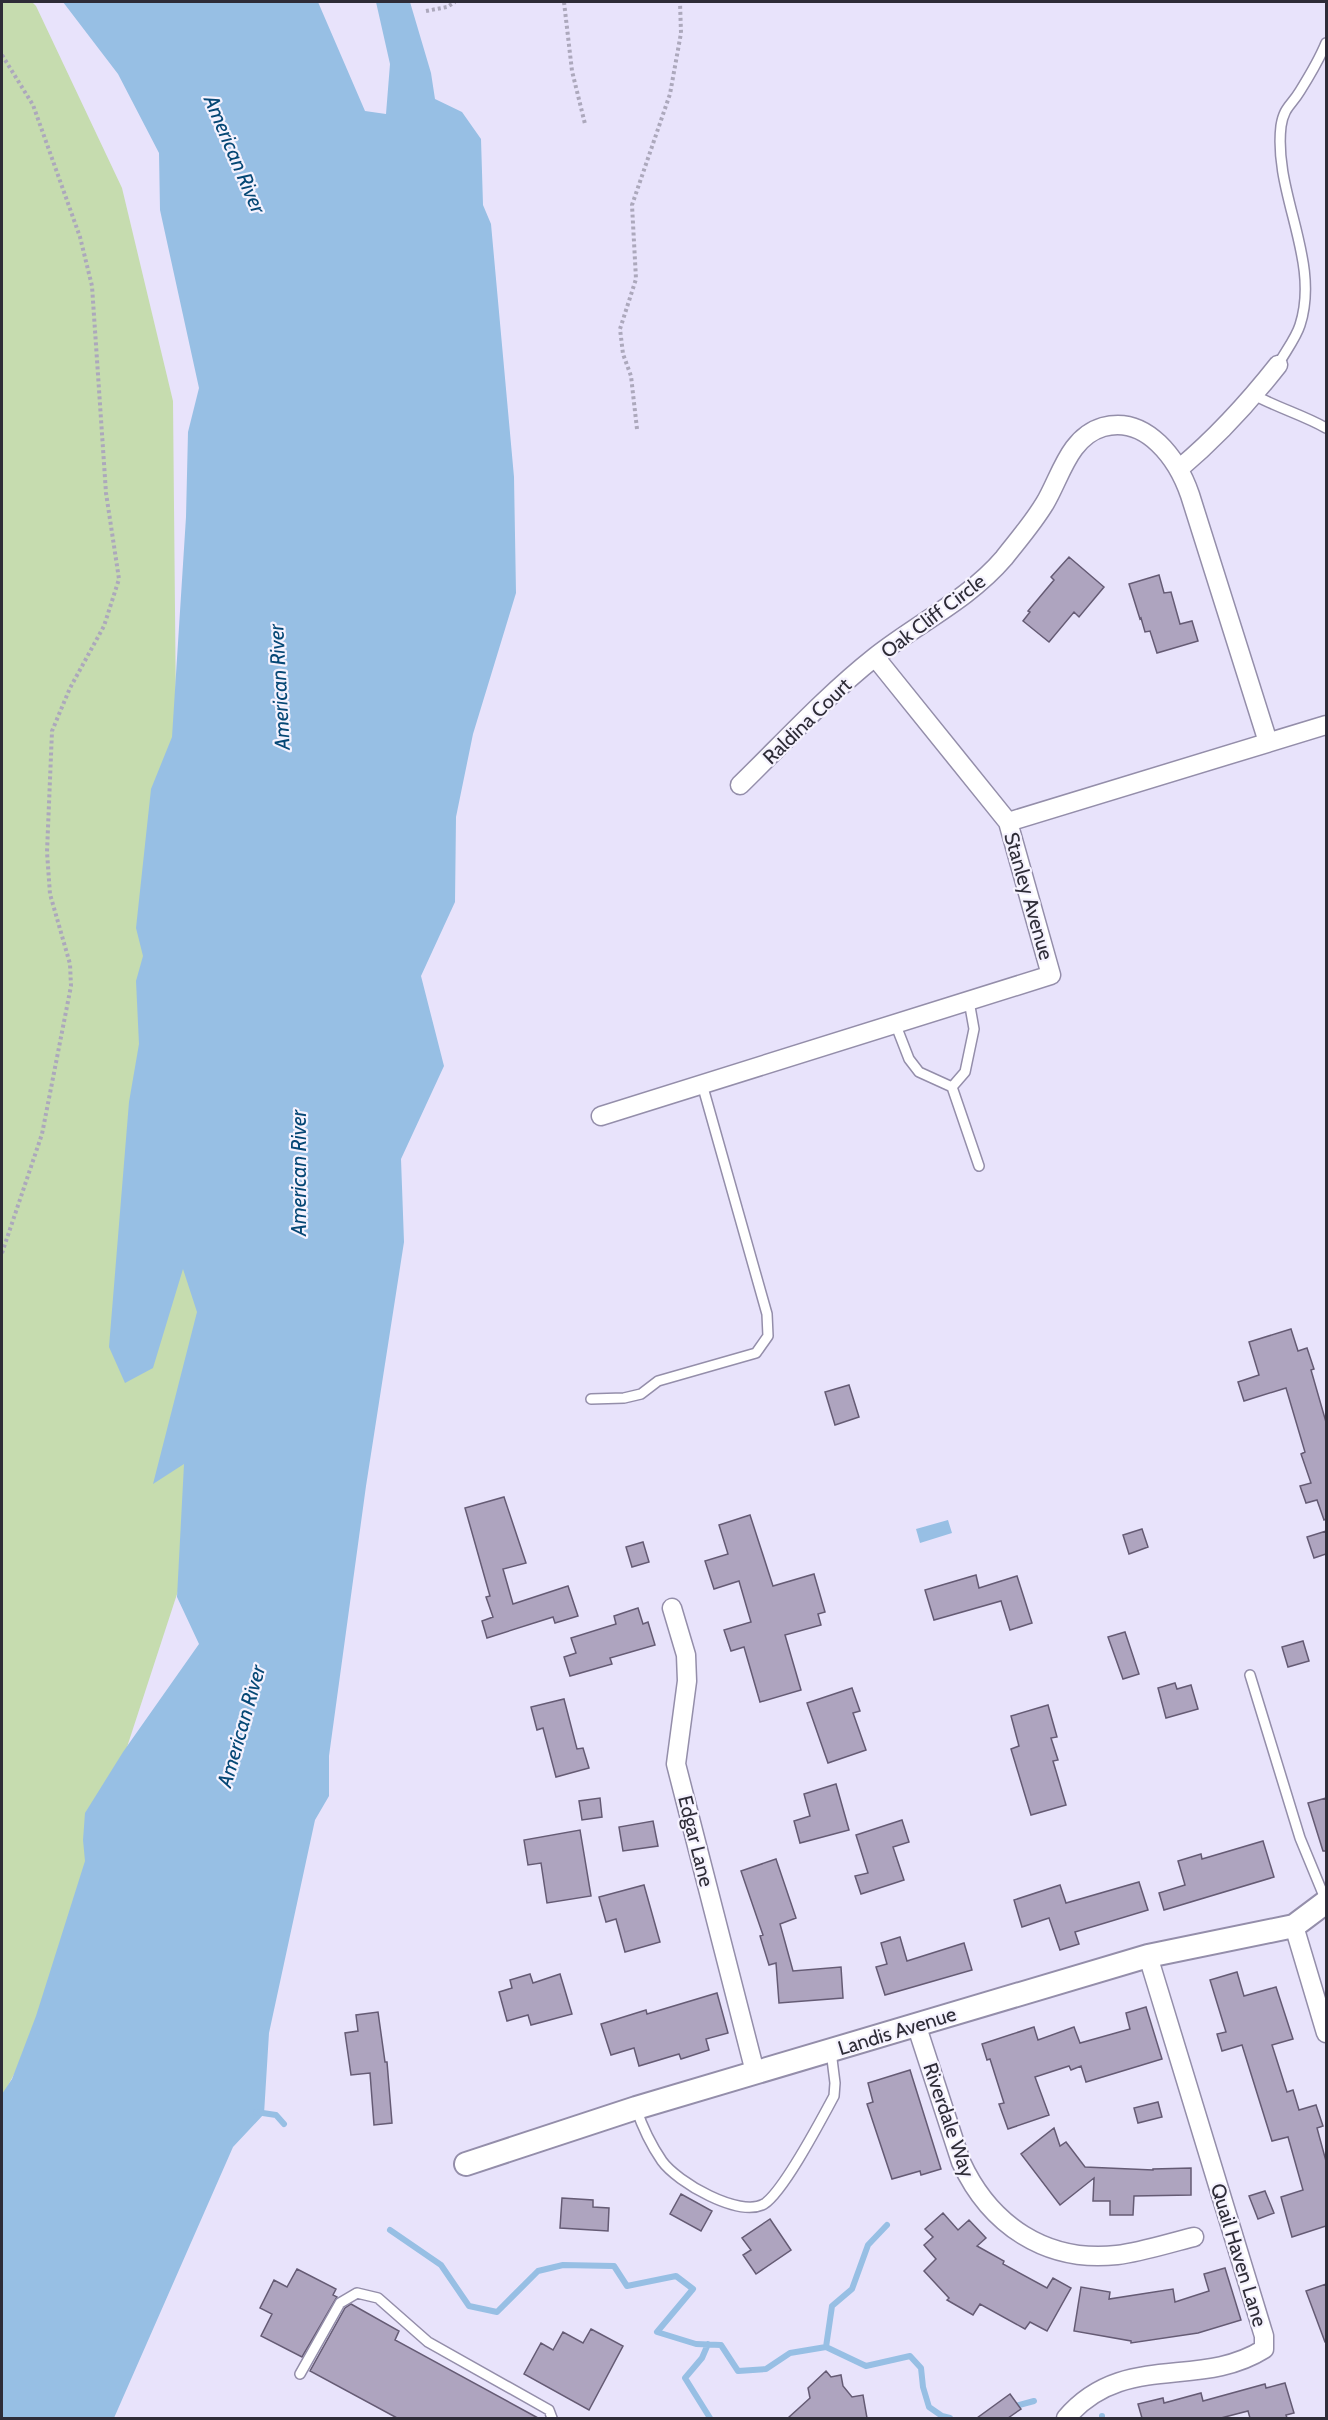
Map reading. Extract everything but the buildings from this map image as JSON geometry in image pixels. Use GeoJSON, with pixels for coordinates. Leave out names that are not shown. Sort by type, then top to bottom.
{"type":"FeatureCollection","features":[{"type":"Feature","properties":{"kind":"street"},"geometry":{"type":"LineString","coordinates":[[1180,468],[1217,436],[1278,365]]}},
{"type":"Feature","properties":{"kind":"street","name":"Oak Cliff Circle"},"geometry":{"type":"LineString","coordinates":[[1008,822],[875,657],[942,613],[1000,563],[1046,502],[1072,449],[1091,432],[1117,425],[1130,426],[1153,438],[1180,468],[1268,742]]}},
{"type":"Feature","properties":{"kind":"street","name":"Raldina Court"},"geometry":{"type":"LineString","coordinates":[[740,785],[875,657]]}},
{"type":"Feature","properties":{"kind":"street","name":"Stanley Avenue"},"geometry":{"type":"LineString","coordinates":[[601,1116],[1051,975],[1008,822],[1326,725]]}},
{"type":"Feature","properties":{"kind":"street","name":"Edgar Lane"},"geometry":{"type":"LineString","coordinates":[[672,1608],[686,1655],[687,1681],[676,1764],[755,2072]]}},
{"type":"Feature","properties":{"kind":"street","name":"Landis Avenue"},"geometry":{"type":"LineString","coordinates":[[466,2164],[636,2108],[1148,1956],[1294,1926],[1326,1901]]}},
{"type":"Feature","properties":{"kind":"street"},"geometry":{"type":"LineString","coordinates":[[1294,1926],[1326,2033]]}},
{"type":"Feature","properties":{"kind":"street","name":"Quail Haven Lane"},"geometry":{"type":"LineString","coordinates":[[1066,2418],[1077,2406],[1108,2385],[1135,2376],[1216,2366],[1252,2356],[1264,2349],[1264,2336],[1148,1956]]}},
{"type":"Feature","properties":{"kind":"street","name":"Riverdale Way"},"geometry":{"type":"LineString","coordinates":[[916,2024],[969,2181],[991,2210],[1018,2233],[1037,2243],[1086,2256],[1117,2255],[1194,2237]]}},
{"type":"Feature","properties":{"kind":"lane"},"geometry":{"type":"LineString","coordinates":[[1278,365],[1300,326],[1306,295],[1305,268],[1288,205],[1280,144],[1281,125],[1284,110],[1298,94],[1326,43]]}},
{"type":"Feature","properties":{"kind":"lane"},"geometry":{"type":"LineString","coordinates":[[1254,395],[1276,406],[1303,415],[1326,428]]}},
{"type":"Feature","properties":{"kind":"lane"},"geometry":{"type":"LineString","coordinates":[[952,1087],[965,1072],[974,1029],[969,1000]]}},
{"type":"Feature","properties":{"kind":"lane"},"geometry":{"type":"LineString","coordinates":[[895,1023],[909,1059],[919,1072],[952,1087],[979,1166]]}},
{"type":"Feature","properties":{"kind":"lane"},"geometry":{"type":"LineString","coordinates":[[591,1399],[624,1398],[641,1394],[658,1381],[756,1353],[768,1336],[767,1314],[702,1084]]}},
{"type":"Feature","properties":{"kind":"lane"},"geometry":{"type":"LineString","coordinates":[[1250,1675],[1300,1838],[1326,1901]]}},
{"type":"Feature","properties":{"kind":"lane"},"geometry":{"type":"LineString","coordinates":[[636,2108],[642,2125],[663,2163],[687,2183],[718,2200],[753,2208],[765,2203],[792,2169],[834,2096],[835,2083],[831,2051]]}},
{"type":"Feature","properties":{"kind":"lane"},"geometry":{"type":"LineString","coordinates":[[300,2373],[340,2304],[357,2293],[378,2298],[428,2342],[549,2410],[552,2418]]}},
{"type":"Feature","properties":{"kind":"path"},"geometry":{"type":"LineString","coordinates":[[426,11],[447,7],[455,2]]}},
{"type":"Feature","properties":{"kind":"path"},"geometry":{"type":"LineString","coordinates":[[564,2],[572,70],[585,123]]}},
{"type":"Feature","properties":{"kind":"path"},"geometry":{"type":"LineString","coordinates":[[637,429],[631,376],[623,354],[620,329],[636,279],[632,205],[669,94],[681,33],[680,2]]}},
{"type":"Feature","properties":{"kind":"path"},"geometry":{"type":"LineString","coordinates":[[2,55],[33,105],[80,237],[92,286],[106,493],[119,579],[104,626],[70,688],[52,731],[46,852],[50,894],[70,964],[71,986],[42,1134],[2,1253]]}},
{"type":"Feature","properties":{"kind":"green space"},"geometry":{"type":"Polygon","coordinates":[[[2,2],[32,2],[36,6],[122,188],[173,401],[177,818],[221,1183],[195,1539],[30,2044],[2,2097],[2,2]]]}},
{"type":"Feature","properties":{"kind":"water","name":"American River"},"geometry":{"type":"Polygon","coordinates":[[[63,2],[318,2],[365,111],[386,114],[390,64],[376,2],[410,2],[431,73],[435,99],[462,112],[481,139],[483,205],[491,224],[514,477],[516,593],[473,734],[456,817],[455,902],[421,976],[444,1066],[401,1159],[404,1242],[366,1486],[329,1756],[329,1796],[315,1820],[269,2033],[264,2114],[233,2147],[114,2418],[2,2418],[2,2094],[12,2079],[36,2016],[85,1861],[83,1840],[85,1813],[123,1752],[199,1644],[177,1597],[184,1464],[153,1484],[197,1312],[183,1269],[153,1368],[125,1383],[109,1347],[129,1102],[139,1044],[136,981],[143,956],[136,928],[151,789],[172,737],[186,517],[188,432],[199,388],[160,210],[159,153],[118,74],[63,2]]]}},
{"type":"Feature","properties":{"kind":"water"},"geometry":{"type":"Polygon","coordinates":[[[948,1520],[952,1533],[920,1543],[916,1529],[948,1520]]]}},
{"type":"Feature","properties":{"kind":"waterway"},"geometry":{"type":"LineString","coordinates":[[256,2112],[276,2115],[284,2124]]}},
{"type":"Feature","properties":{"kind":"waterway"},"geometry":{"type":"LineString","coordinates":[[826,2347],[832,2306],[852,2289],[868,2245],[887,2225]]}},
{"type":"Feature","properties":{"kind":"waterway"},"geometry":{"type":"LineString","coordinates":[[390,2230],[441,2265],[469,2306],[497,2312],[538,2271],[563,2265],[614,2266],[627,2286],[676,2276],[693,2289],[657,2332],[696,2344],[721,2345],[738,2371],[766,2369],[790,2353],[826,2347],[866,2366],[910,2356],[921,2368],[923,2387],[929,2407],[942,2416],[950,2418]]}},
{"type":"Feature","properties":{"kind":"waterway"},"geometry":{"type":"LineString","coordinates":[[708,2344],[702,2358],[685,2378],[710,2418]]}},
{"type":"Feature","properties":{"kind":"waterway"},"geometry":{"type":"LineString","coordinates":[[1012,2407],[1034,2401]]}}]}
